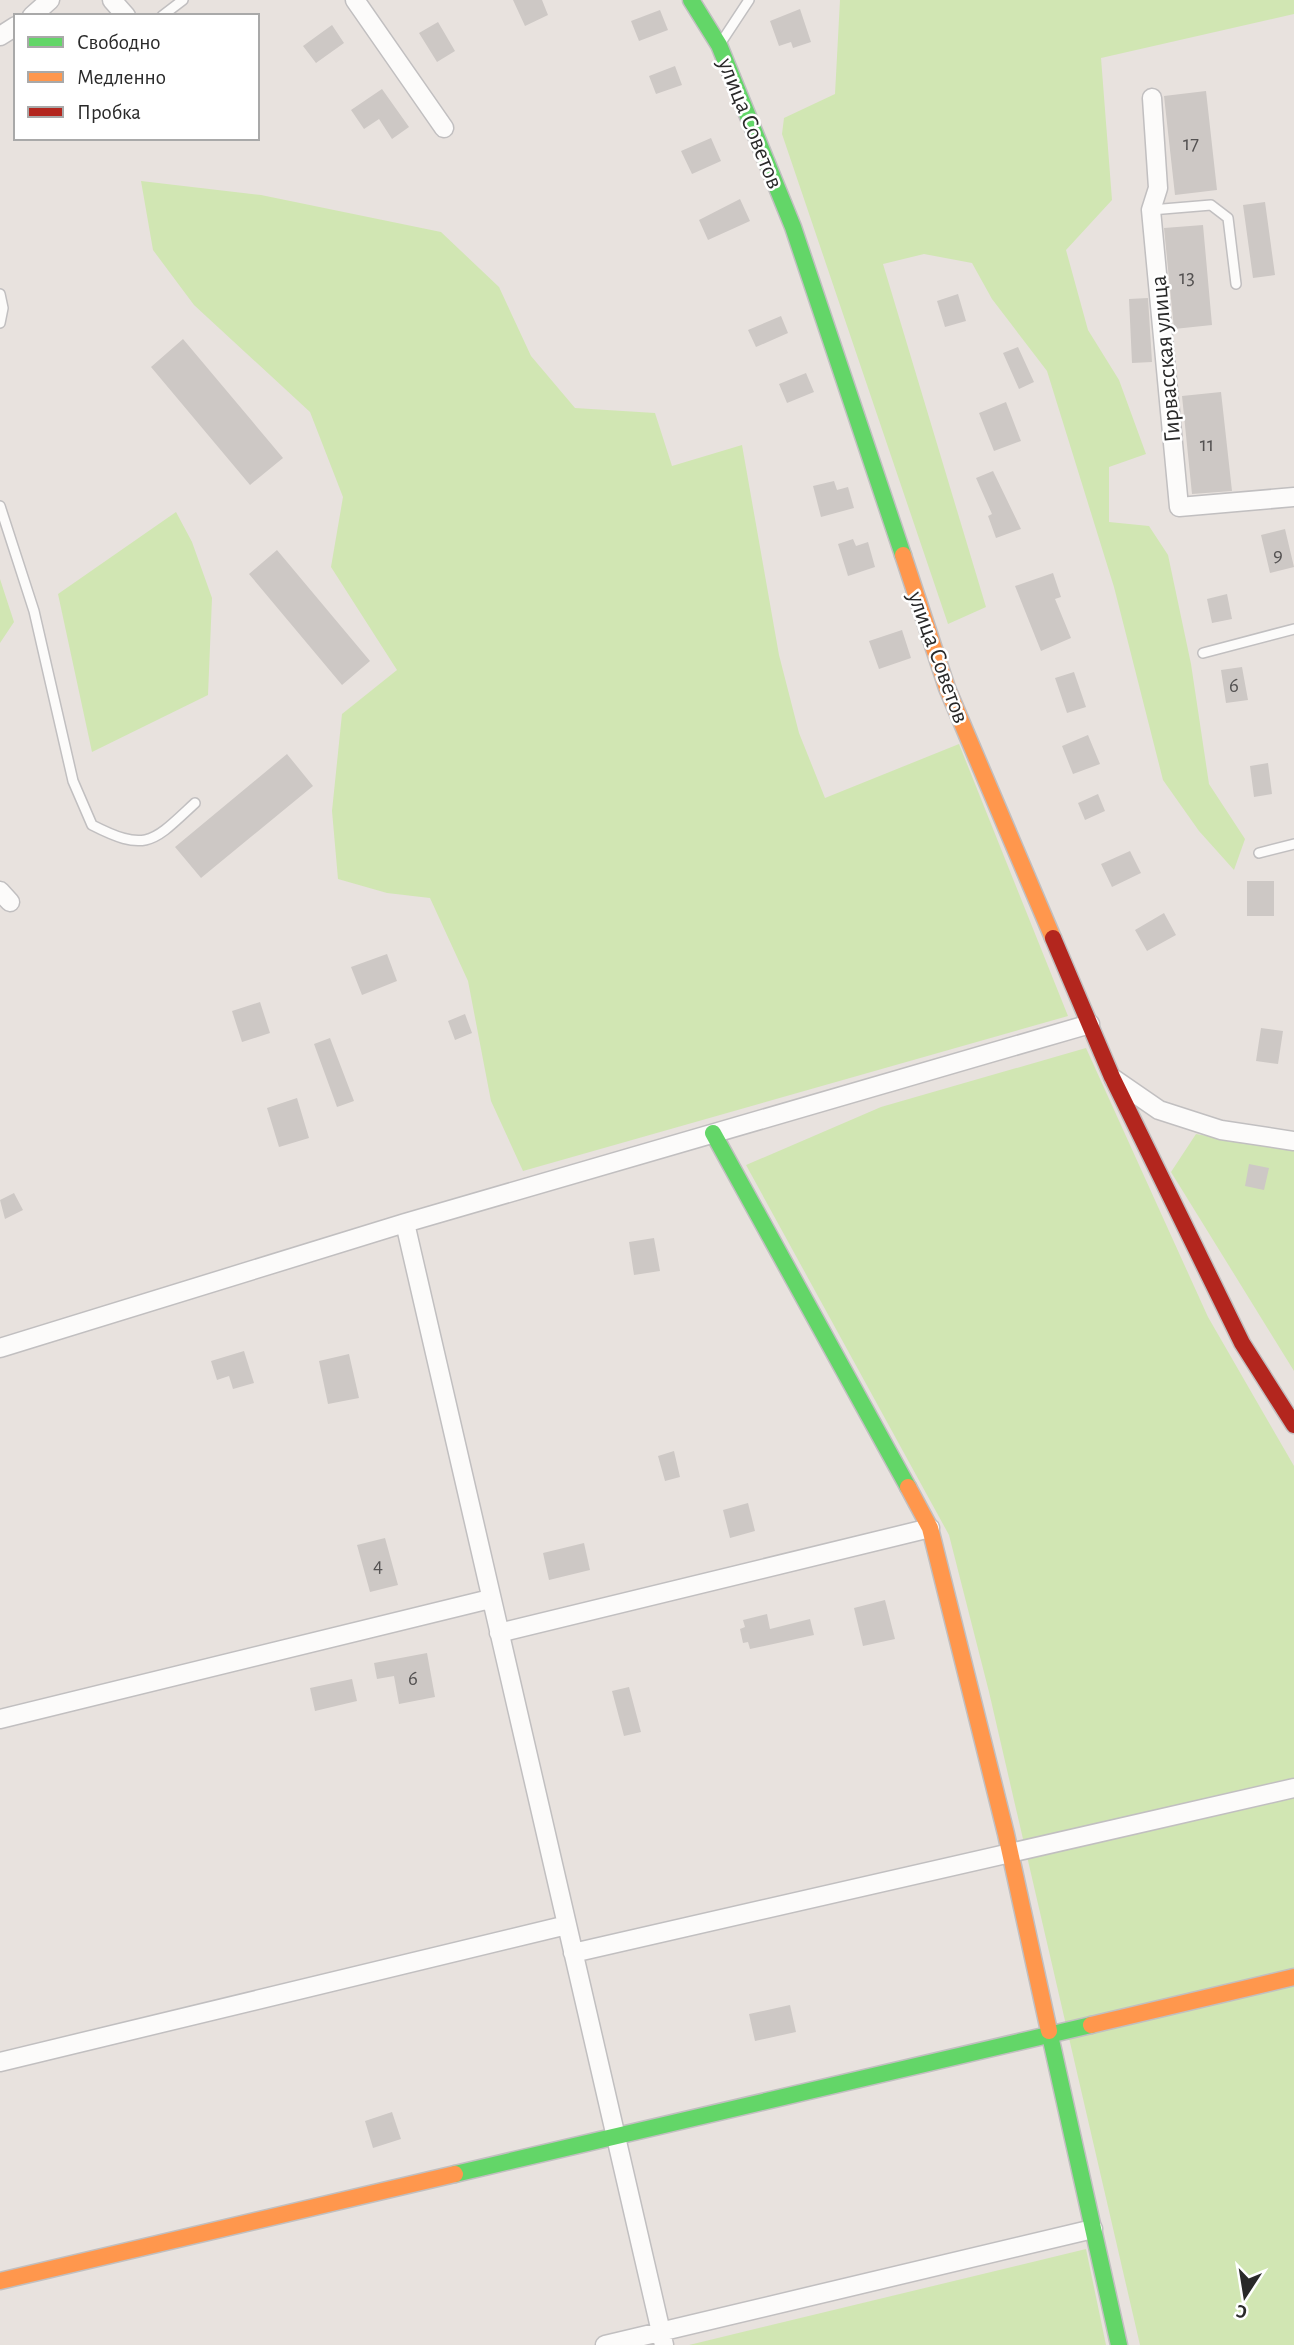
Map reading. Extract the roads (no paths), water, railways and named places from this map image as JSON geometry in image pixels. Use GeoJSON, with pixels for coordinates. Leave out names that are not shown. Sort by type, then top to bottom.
{"type":"FeatureCollection","features":[{"type":"Feature","properties":{"kind":"street"},"geometry":{"type":"LineString","coordinates":[[34,14],[50,0]]}},
{"type":"Feature","properties":{"kind":"street"},"geometry":{"type":"LineString","coordinates":[[112,0],[124,14]]}},
{"type":"Feature","properties":{"kind":"street"},"geometry":{"type":"LineString","coordinates":[[355,0],[444,128]]}},
{"type":"Feature","properties":{"kind":"street","name":"улица Советов"},"geometry":{"type":"LineString","coordinates":[[691,0],[719,45],[793,227],[947,688],[1112,1077],[1242,1343],[1294,1425]]}},
{"type":"Feature","properties":{"kind":"street","name":"Гирвасская улица"},"geometry":{"type":"LineString","coordinates":[[1152,98],[1158,188],[1151,210],[1179,507],[1294,497]]}},
{"type":"Feature","properties":{"kind":"street"},"geometry":{"type":"LineString","coordinates":[[0,1348],[405,1223],[1090,1024]]}},
{"type":"Feature","properties":{"kind":"street"},"geometry":{"type":"LineString","coordinates":[[1112,1077],[1159,1110],[1221,1130],[1294,1141]]}},
{"type":"Feature","properties":{"kind":"street"},"geometry":{"type":"LineString","coordinates":[[713,1133],[930,1528],[1010,1853],[1119,2345]]}},
{"type":"Feature","properties":{"kind":"street"},"geometry":{"type":"LineString","coordinates":[[405,1223],[662,2338]]}},
{"type":"Feature","properties":{"kind":"street"},"geometry":{"type":"LineString","coordinates":[[499,1633],[930,1528]]}},
{"type":"Feature","properties":{"kind":"street"},"geometry":{"type":"LineString","coordinates":[[0,1719],[490,1599]]}},
{"type":"Feature","properties":{"kind":"street"},"geometry":{"type":"LineString","coordinates":[[573,1953],[1294,1788]]}},
{"type":"Feature","properties":{"kind":"street"},"geometry":{"type":"LineString","coordinates":[[0,2062],[566,1925]]}},
{"type":"Feature","properties":{"kind":"street"},"geometry":{"type":"LineString","coordinates":[[0,2281],[1294,1977]]}},
{"type":"Feature","properties":{"kind":"street"},"geometry":{"type":"LineString","coordinates":[[605,2345],[662,2338],[1093,2229]]}},
{"type":"Feature","properties":{"kind":"lane"},"geometry":{"type":"LineString","coordinates":[[165,14],[183,0]]}},
{"type":"Feature","properties":{"kind":"lane","name":"улица Советов"},"geometry":{"type":"LineString","coordinates":[[719,45],[749,0]]}},
{"type":"Feature","properties":{"kind":"lane"},"geometry":{"type":"LineString","coordinates":[[1151,210],[1211,205],[1228,218],[1236,284]]}},
{"type":"Feature","properties":{"kind":"lane"},"geometry":{"type":"LineString","coordinates":[[0,294],[3,308],[0,323]]}},
{"type":"Feature","properties":{"kind":"lane"},"geometry":{"type":"LineString","coordinates":[[0,506],[34,611],[74,781],[92,825],[126,842],[159,836],[195,803]]}},
{"type":"Feature","properties":{"kind":"lane"},"geometry":{"type":"LineString","coordinates":[[1203,653],[1294,629]]}},
{"type":"Feature","properties":{"kind":"lane"},"geometry":{"type":"LineString","coordinates":[[1259,853],[1294,845]]}}]}
